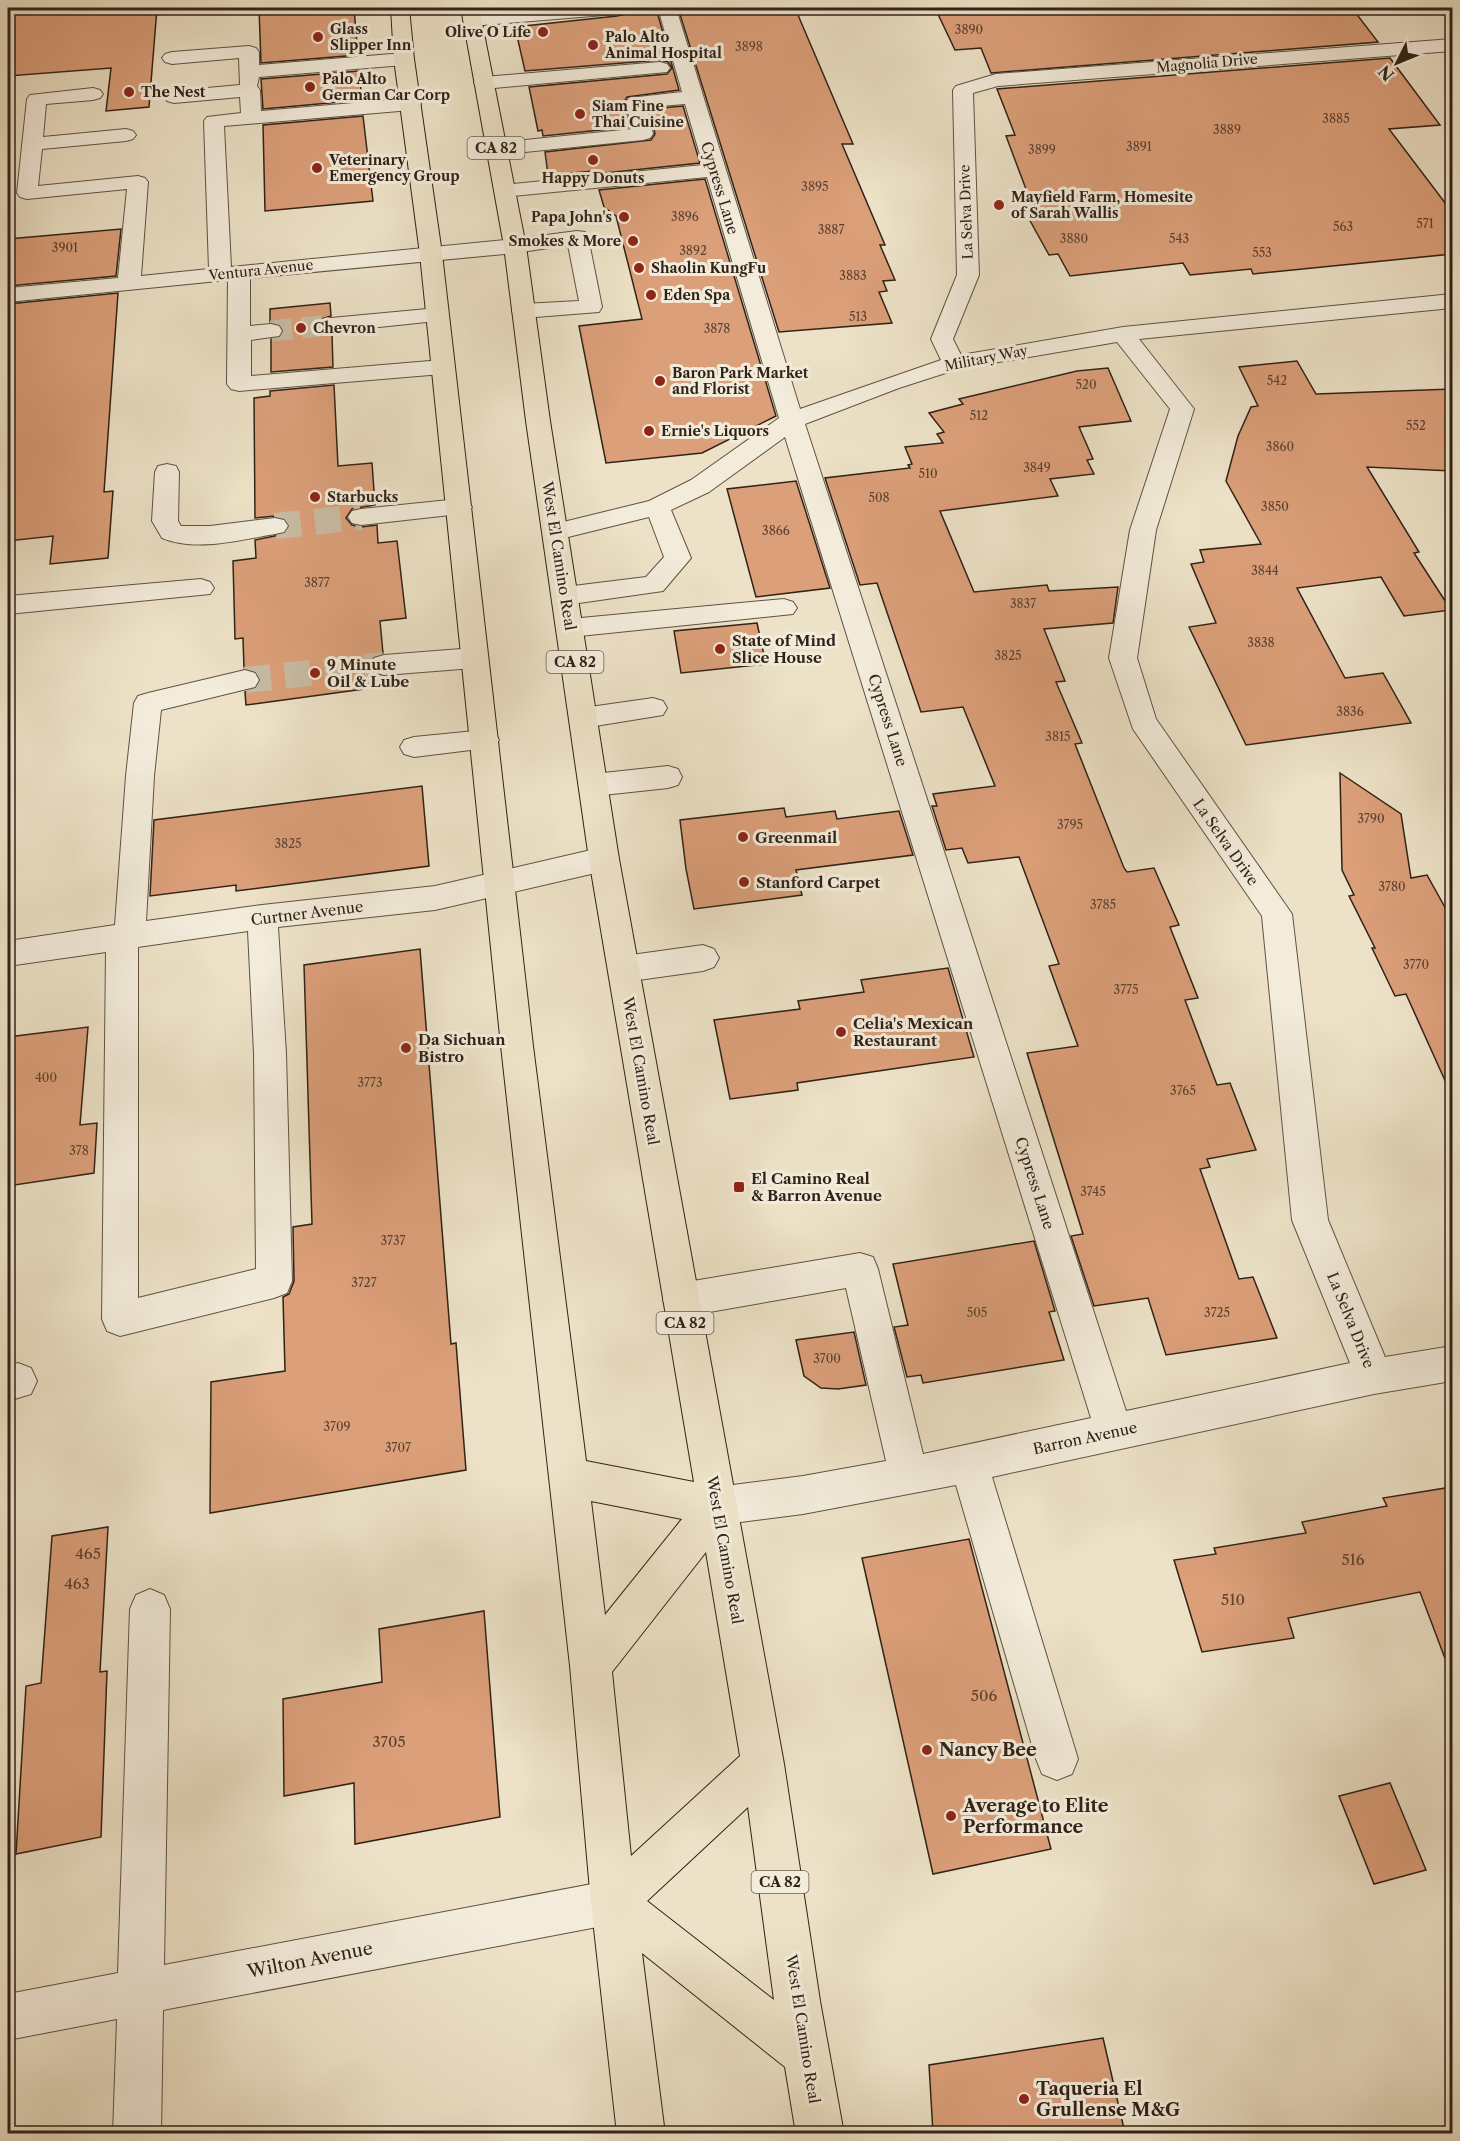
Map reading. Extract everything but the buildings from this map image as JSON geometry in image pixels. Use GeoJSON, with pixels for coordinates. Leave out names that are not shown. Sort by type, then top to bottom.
{"type":"FeatureCollection","features":[{"type":"Feature","properties":{"kind":"main road"},"geometry":{"type":"LineString","coordinates":[[400,8],[404,59],[438,315],[474,658],[501,884],[504,933],[591,1666],[613,1902],[641,2133]]}},
{"type":"Feature","properties":{"kind":"main road","name":"West El Camino Real"},"geometry":{"type":"LineString","coordinates":[[471,14],[515,246],[604,859],[763,1764],[806,2055],[820,2133]]}},
{"type":"Feature","properties":{"kind":"main road"},"geometry":{"type":"LineString","coordinates":[[568,1477],[717,1506],[591,1666]]}},
{"type":"Feature","properties":{"kind":"main road"},"geometry":{"type":"LineString","coordinates":[[613,1902],[763,1764]]}},
{"type":"Feature","properties":{"kind":"main road"},"geometry":{"type":"LineString","coordinates":[[613,1902],[806,2055]]}},
{"type":"Feature","properties":{"kind":"street"},"geometry":{"type":"LineString","coordinates":[[471,14],[617,8]]}},
{"type":"Feature","properties":{"kind":"street","name":"Cypress Lane"},"geometry":{"type":"LineString","coordinates":[[667,8],[714,170],[792,420],[1114,1431]]}},
{"type":"Feature","properties":{"kind":"street","name":"Magnolia Drive"},"geometry":{"type":"LineString","coordinates":[[963,90],[996,80],[1452,45]]}},
{"type":"Feature","properties":{"kind":"street"},"geometry":{"type":"LineString","coordinates":[[172,58],[249,52],[252,117]]}},
{"type":"Feature","properties":{"kind":"street"},"geometry":{"type":"LineString","coordinates":[[174,97],[249,81],[404,59]]}},
{"type":"Feature","properties":{"kind":"street"},"geometry":{"type":"LineString","coordinates":[[484,83],[660,69]]}},
{"type":"Feature","properties":{"kind":"street","name":"La Selva Drive"},"geometry":{"type":"LineString","coordinates":[[954,363],[942,339],[968,275],[963,90]]}},
{"type":"Feature","properties":{"kind":"street"},"geometry":{"type":"LineString","coordinates":[[93,94],[37,99],[27,193],[138,182],[129,283]]}},
{"type":"Feature","properties":{"kind":"street"},"geometry":{"type":"LineString","coordinates":[[496,149],[643,134],[636,102],[693,97]]}},
{"type":"Feature","properties":{"kind":"street"},"geometry":{"type":"LineString","coordinates":[[411,104],[214,121],[230,273],[239,334],[239,384],[442,367]]}},
{"type":"Feature","properties":{"kind":"street"},"geometry":{"type":"LineString","coordinates":[[33,144],[126,135]]}},
{"type":"Feature","properties":{"kind":"street"},"geometry":{"type":"LineString","coordinates":[[504,191],[714,170]]}},
{"type":"Feature","properties":{"kind":"street","name":"Ventura Avenue"},"geometry":{"type":"LineString","coordinates":[[8,295],[515,246],[577,237],[591,306],[523,311]]}},
{"type":"Feature","properties":{"kind":"street","name":"Military Way"},"geometry":{"type":"LineString","coordinates":[[556,532],[657,507],[700,486],[792,420],[891,383],[954,363],[1123,334],[1452,301]]}},
{"type":"Feature","properties":{"kind":"street"},"geometry":{"type":"LineString","coordinates":[[331,325],[438,315]]}},
{"type":"Feature","properties":{"kind":"street"},"geometry":{"type":"LineString","coordinates":[[239,334],[271,331]]}},
{"type":"Feature","properties":{"kind":"street","name":"La Selva Drive"},"geometry":{"type":"LineString","coordinates":[[1123,334],[1182,409],[1143,530],[1123,658],[1143,722],[1277,915],[1310,1220],[1374,1376]]}},
{"type":"Feature","properties":{"kind":"street"},"geometry":{"type":"LineString","coordinates":[[167,472],[165,521],[170,532],[185,536],[275,526]]}},
{"type":"Feature","properties":{"kind":"street"},"geometry":{"type":"LineString","coordinates":[[361,517],[459,507]]}},
{"type":"Feature","properties":{"kind":"street"},"geometry":{"type":"LineString","coordinates":[[566,596],[654,585],[678,558],[657,507]]}},
{"type":"Feature","properties":{"kind":"street"},"geometry":{"type":"LineString","coordinates":[[8,605],[201,588]]}},
{"type":"Feature","properties":{"kind":"street"},"geometry":{"type":"LineString","coordinates":[[570,628],[784,608]]}},
{"type":"Feature","properties":{"kind":"street"},"geometry":{"type":"LineString","coordinates":[[384,665],[474,658]]}},
{"type":"Feature","properties":{"kind":"street"},"geometry":{"type":"LineString","coordinates":[[245,680],[148,703],[126,938],[120,1319],[274,1281],[272,1141],[262,917]]}},
{"type":"Feature","properties":{"kind":"street"},"geometry":{"type":"LineString","coordinates":[[583,718],[653,708]]}},
{"type":"Feature","properties":{"kind":"street"},"geometry":{"type":"LineString","coordinates":[[414,747],[485,740]]}},
{"type":"Feature","properties":{"kind":"street"},"geometry":{"type":"LineString","coordinates":[[594,785],[668,777]]}},
{"type":"Feature","properties":{"kind":"street","name":"Curtner Avenue"},"geometry":{"type":"LineString","coordinates":[[8,953],[262,917],[435,898],[604,859]]}},
{"type":"Feature","properties":{"kind":"street"},"geometry":{"type":"LineString","coordinates":[[624,969],[703,958]]}},
{"type":"Feature","properties":{"kind":"street"},"geometry":{"type":"LineString","coordinates":[[681,1300],[860,1269],[909,1476]]}},
{"type":"Feature","properties":{"kind":"street","name":"Barron Avenue"},"geometry":{"type":"LineString","coordinates":[[717,1506],[802,1495],[909,1476],[1374,1376],[1452,1364]]}},
{"type":"Feature","properties":{"kind":"street"},"geometry":{"type":"LineString","coordinates":[[969,1463],[1057,1759]]}},
{"type":"Feature","properties":{"kind":"street"},"geometry":{"type":"LineString","coordinates":[[137,2133],[150,1610]]}},
{"type":"Feature","properties":{"kind":"street","name":"Wilton Avenue"},"geometry":{"type":"LineString","coordinates":[[8,2017],[613,1902]]}},
{"type":"Feature","properties":{"kind":"tunnel"},"geometry":{"type":"LineString","coordinates":[[271,331],[331,325]]}},
{"type":"Feature","properties":{"kind":"tunnel"},"geometry":{"type":"LineString","coordinates":[[275,526],[361,517]]}},
{"type":"Feature","properties":{"kind":"tunnel"},"geometry":{"type":"LineString","coordinates":[[245,680],[384,665]]}},
{"type":"Feature","properties":{"kind":"place","name":"Olive O Life"},"geometry":{"type":"Point","coordinates":[543,32]}},
{"type":"Feature","properties":{"kind":"place","name":"Glass Slipper Inn"},"geometry":{"type":"Point","coordinates":[318,37]}},
{"type":"Feature","properties":{"kind":"place","name":"Palo Alto Animal Hospital"},"geometry":{"type":"Point","coordinates":[593,45]}},
{"type":"Feature","properties":{"kind":"place","name":"Palo Alto German Car Corp"},"geometry":{"type":"Point","coordinates":[310,87]}},
{"type":"Feature","properties":{"kind":"place","name":"The Nest"},"geometry":{"type":"Point","coordinates":[129,92]}},
{"type":"Feature","properties":{"kind":"place","name":"Siam Fine Thai Cuisine"},"geometry":{"type":"Point","coordinates":[580,114]}},
{"type":"Feature","properties":{"kind":"place","name":"Happy Donuts"},"geometry":{"type":"Point","coordinates":[593,160]}},
{"type":"Feature","properties":{"kind":"place","name":"Veterinary Emergency Group"},"geometry":{"type":"Point","coordinates":[317,168]}},
{"type":"Feature","properties":{"kind":"place","name":"Mayfield Farm, Homesite of Sarah Wallis"},"geometry":{"type":"Point","coordinates":[999,205]}},
{"type":"Feature","properties":{"kind":"place","name":"Papa John's"},"geometry":{"type":"Point","coordinates":[624,217]}},
{"type":"Feature","properties":{"kind":"place","name":"Smokes & More"},"geometry":{"type":"Point","coordinates":[633,241]}},
{"type":"Feature","properties":{"kind":"place","name":"Shaolin KungFu"},"geometry":{"type":"Point","coordinates":[639,268]}},
{"type":"Feature","properties":{"kind":"place","name":"Eden Spa"},"geometry":{"type":"Point","coordinates":[651,295]}},
{"type":"Feature","properties":{"kind":"place","name":"Chevron"},"geometry":{"type":"Point","coordinates":[301,328]}},
{"type":"Feature","properties":{"kind":"place","name":"Baron Park Market and Florist"},"geometry":{"type":"Point","coordinates":[660,381]}},
{"type":"Feature","properties":{"kind":"place","name":"Ernie's Liquors"},"geometry":{"type":"Point","coordinates":[649,431]}},
{"type":"Feature","properties":{"kind":"place","name":"Starbucks"},"geometry":{"type":"Point","coordinates":[315,497]}},
{"type":"Feature","properties":{"kind":"place","name":"State of Mind Slice House"},"geometry":{"type":"Point","coordinates":[720,649]}},
{"type":"Feature","properties":{"kind":"place","name":"9 Minute Oil & Lube"},"geometry":{"type":"Point","coordinates":[315,673]}},
{"type":"Feature","properties":{"kind":"place","name":"Greenmail"},"geometry":{"type":"Point","coordinates":[743,837]}},
{"type":"Feature","properties":{"kind":"place","name":"Stanford Carpet"},"geometry":{"type":"Point","coordinates":[744,882]}},
{"type":"Feature","properties":{"kind":"place","name":"Celia's Mexican Restaurant"},"geometry":{"type":"Point","coordinates":[841,1032]}},
{"type":"Feature","properties":{"kind":"place","name":"Da Sichuan Bistro"},"geometry":{"type":"Point","coordinates":[406,1048]}},
{"type":"Feature","properties":{"kind":"place","name":"El Camino Real & Barron Avenue"},"geometry":{"type":"Point","coordinates":[739,1187]}},
{"type":"Feature","properties":{"kind":"place","name":"Nancy Bee"},"geometry":{"type":"Point","coordinates":[927,1750]}},
{"type":"Feature","properties":{"kind":"place","name":"Average to Elite Performance"},"geometry":{"type":"Point","coordinates":[951,1816]}},
{"type":"Feature","properties":{"kind":"place","name":"Taqueria El Grullense M&G"},"geometry":{"type":"Point","coordinates":[1024,2099]}}]}
